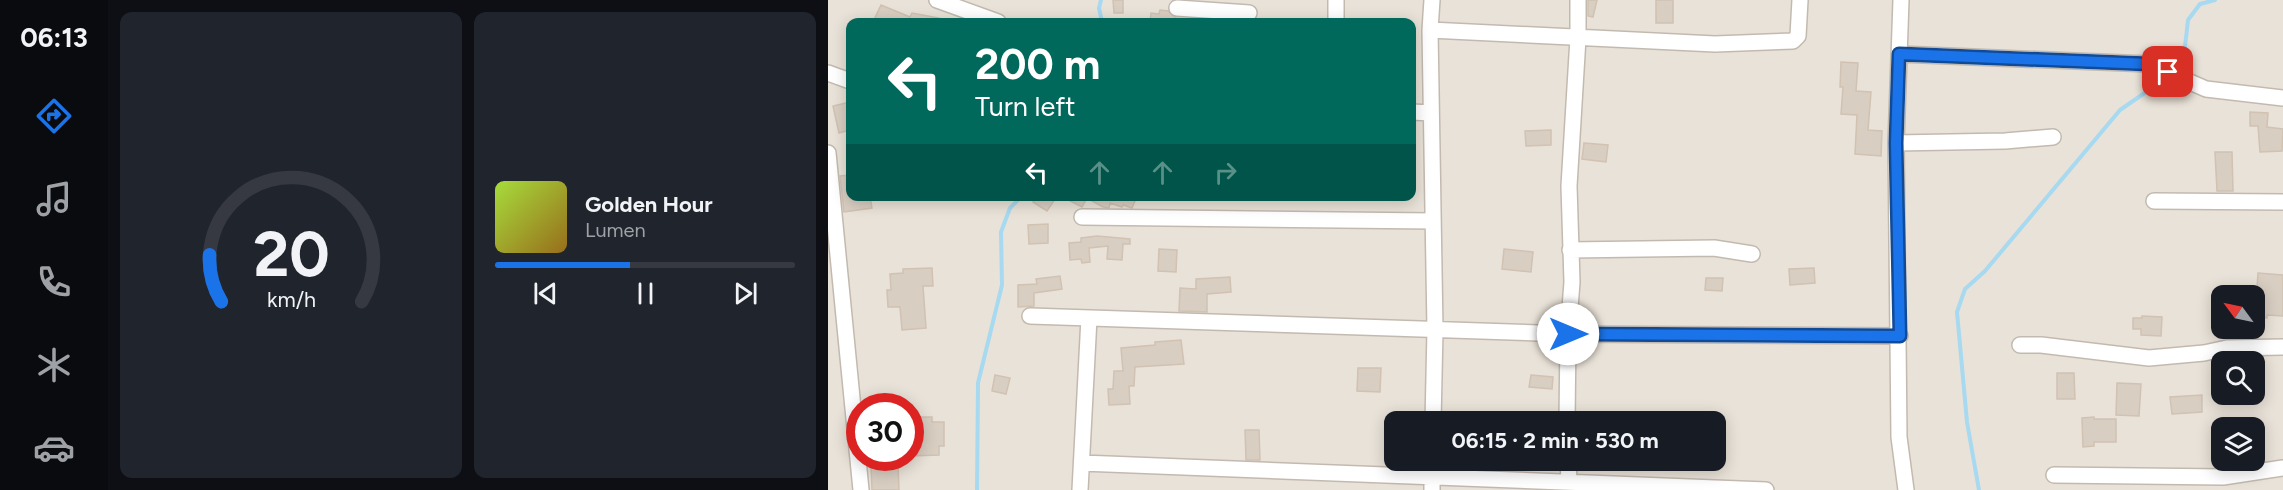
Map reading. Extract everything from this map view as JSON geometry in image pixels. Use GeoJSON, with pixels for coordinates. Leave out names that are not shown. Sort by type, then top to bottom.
{"type":"FeatureCollection","features":[{"type":"Feature","properties":{"kind":"street"},"geometry":{"type":"LineString","coordinates":[[937,0],[987,18]]}},
{"type":"Feature","properties":{"kind":"street"},"geometry":{"type":"LineString","coordinates":[[1336,0],[1336,18]]}},
{"type":"Feature","properties":{"kind":"street"},"geometry":{"type":"LineString","coordinates":[[1432,0],[1430,30],[1435,330],[1433,411]]}},
{"type":"Feature","properties":{"kind":"street"},"geometry":{"type":"LineString","coordinates":[[1567,411],[1568,334],[1572,282],[1569,186],[1578,38],[1578,0]]}},
{"type":"Feature","properties":{"kind":"street"},"geometry":{"type":"LineString","coordinates":[[1430,30],[1715,44],[1793,41],[1798,36],[1800,0]]}},
{"type":"Feature","properties":{"kind":"street"},"geometry":{"type":"LineString","coordinates":[[1901,0],[1896,143],[1900,336],[1899,436],[1906,490]]}},
{"type":"Feature","properties":{"kind":"street"},"geometry":{"type":"LineString","coordinates":[[1177,8],[1249,12]]}},
{"type":"Feature","properties":{"kind":"street"},"geometry":{"type":"LineString","coordinates":[[1899,54],[2149,64],[2206,89],[2283,98]]}},
{"type":"Feature","properties":{"kind":"street"},"geometry":{"type":"LineString","coordinates":[[828,73],[846,80]]}},
{"type":"Feature","properties":{"kind":"street"},"geometry":{"type":"LineString","coordinates":[[1416,112],[1431,113]]}},
{"type":"Feature","properties":{"kind":"street"},"geometry":{"type":"LineString","coordinates":[[1896,143],[2004,141],[2053,137]]}},
{"type":"Feature","properties":{"kind":"street"},"geometry":{"type":"LineString","coordinates":[[828,153],[835,293],[861,490]]}},
{"type":"Feature","properties":{"kind":"street"},"geometry":{"type":"LineString","coordinates":[[2154,201],[2283,202]]}},
{"type":"Feature","properties":{"kind":"street"},"geometry":{"type":"LineString","coordinates":[[1082,217],[1433,221]]}},
{"type":"Feature","properties":{"kind":"street"},"geometry":{"type":"LineString","coordinates":[[1570,250],[1714,248],[1752,254]]}},
{"type":"Feature","properties":{"kind":"street"},"geometry":{"type":"LineString","coordinates":[[1030,316],[1568,334],[1900,336]]}},
{"type":"Feature","properties":{"kind":"street"},"geometry":{"type":"LineString","coordinates":[[1080,490],[1089,318]]}},
{"type":"Feature","properties":{"kind":"street"},"geometry":{"type":"LineString","coordinates":[[2020,345],[2042,345],[2149,358],[2204,353],[2227,348],[2283,347]]}},
{"type":"Feature","properties":{"kind":"street"},"geometry":{"type":"LineString","coordinates":[[1082,463],[1432,475],[1766,490]]}},
{"type":"Feature","properties":{"kind":"street"},"geometry":{"type":"LineString","coordinates":[[2054,475],[2223,477],[2283,468]]}},
{"type":"Feature","properties":{"kind":"street"},"geometry":{"type":"LineString","coordinates":[[1569,471],[1569,481]]}},
{"type":"Feature","properties":{"kind":"shaded area"},"geometry":{"type":"Polygon","coordinates":[[[828,0],[2283,0],[2283,490],[828,490],[828,0]]]}},
{"type":"Feature","properties":{"kind":"building"},"geometry":{"type":"Polygon","coordinates":[[[1113,0],[1123,0],[1123,13],[1114,13],[1113,0]]]}},
{"type":"Feature","properties":{"kind":"building"},"geometry":{"type":"Polygon","coordinates":[[[1588,0],[1597,0],[1593,17],[1588,16],[1588,0]]]}},
{"type":"Feature","properties":{"kind":"building"},"geometry":{"type":"Polygon","coordinates":[[[1656,0],[1673,0],[1673,23],[1656,23],[1656,0]]]}},
{"type":"Feature","properties":{"kind":"building"},"geometry":{"type":"Polygon","coordinates":[[[881,5],[910,17],[912,13],[939,18],[875,18],[881,5]]]}},
{"type":"Feature","properties":{"kind":"building"},"geometry":{"type":"Polygon","coordinates":[[[1160,10],[1168,11],[1176,18],[1150,18],[1151,13],[1159,14],[1160,10]]]}},
{"type":"Feature","properties":{"kind":"building"},"geometry":{"type":"Polygon","coordinates":[[[1841,62],[1858,63],[1856,91],[1871,92],[1868,130],[1882,131],[1881,156],[1855,154],[1857,115],[1841,114],[1843,87],[1840,87],[1841,62]]]}},
{"type":"Feature","properties":{"kind":"building"},"geometry":{"type":"Polygon","coordinates":[[[846,103],[846,131],[839,133],[833,106],[846,103]]]}},
{"type":"Feature","properties":{"kind":"building"},"geometry":{"type":"Polygon","coordinates":[[[2250,112],[2268,113],[2267,127],[2283,129],[2282,151],[2260,152],[2258,126],[2250,126],[2250,112]]]}},
{"type":"Feature","properties":{"kind":"building"},"geometry":{"type":"Polygon","coordinates":[[[1551,130],[1551,145],[1526,146],[1525,131],[1551,130]]]}},
{"type":"Feature","properties":{"kind":"building"},"geometry":{"type":"Polygon","coordinates":[[[1584,143],[1608,145],[1606,162],[1582,159],[1584,143]]]}},
{"type":"Feature","properties":{"kind":"building"},"geometry":{"type":"Polygon","coordinates":[[[2215,152],[2232,152],[2233,191],[2217,191],[2215,152]]]}},
{"type":"Feature","properties":{"kind":"building"},"geometry":{"type":"Polygon","coordinates":[[[846,175],[846,201],[871,201],[872,208],[844,212],[840,176],[846,175]]]}},
{"type":"Feature","properties":{"kind":"building"},"geometry":{"type":"Polygon","coordinates":[[[1034,201],[1054,201],[1047,211],[1034,201]]]}},
{"type":"Feature","properties":{"kind":"building"},"geometry":{"type":"Polygon","coordinates":[[[1071,201],[1085,201],[1082,207],[1071,201]]]}},
{"type":"Feature","properties":{"kind":"building"},"geometry":{"type":"Polygon","coordinates":[[[1092,201],[1135,201],[1132,208],[1110,203],[1109,208],[1092,201]]]}},
{"type":"Feature","properties":{"kind":"building"},"geometry":{"type":"Polygon","coordinates":[[[1048,224],[1048,243],[1029,244],[1028,225],[1048,224]]]}},
{"type":"Feature","properties":{"kind":"building"},"geometry":{"type":"Polygon","coordinates":[[[1097,236],[1130,239],[1130,244],[1123,244],[1122,260],[1107,259],[1108,246],[1089,248],[1090,262],[1082,263],[1081,259],[1070,260],[1069,243],[1081,242],[1081,238],[1097,236]]]}},
{"type":"Feature","properties":{"kind":"building"},"geometry":{"type":"Polygon","coordinates":[[[1159,249],[1177,250],[1176,272],[1158,271],[1159,249]]]}},
{"type":"Feature","properties":{"kind":"building"},"geometry":{"type":"Polygon","coordinates":[[[1504,249],[1533,252],[1531,272],[1502,269],[1504,249]]]}},
{"type":"Feature","properties":{"kind":"building"},"geometry":{"type":"Polygon","coordinates":[[[932,268],[933,286],[923,286],[926,328],[902,330],[900,307],[888,307],[887,290],[891,290],[890,274],[903,273],[903,269],[932,268]]]}},
{"type":"Feature","properties":{"kind":"building"},"geometry":{"type":"Polygon","coordinates":[[[1814,268],[1815,283],[1790,285],[1789,269],[1814,268]]]}},
{"type":"Feature","properties":{"kind":"building"},"geometry":{"type":"Polygon","coordinates":[[[2258,273],[2283,275],[2283,316],[2267,315],[2265,318],[2265,285],[2257,285],[2258,273]]]}},
{"type":"Feature","properties":{"kind":"building"},"geometry":{"type":"Polygon","coordinates":[[[1060,276],[1062,289],[1034,293],[1034,306],[1018,307],[1018,285],[1037,284],[1036,279],[1060,276]]]}},
{"type":"Feature","properties":{"kind":"building"},"geometry":{"type":"Polygon","coordinates":[[[1230,277],[1231,292],[1207,294],[1207,312],[1179,311],[1180,288],[1196,289],[1196,279],[1230,277]]]}},
{"type":"Feature","properties":{"kind":"building"},"geometry":{"type":"Polygon","coordinates":[[[1706,278],[1723,278],[1722,291],[1705,290],[1706,278]]]}},
{"type":"Feature","properties":{"kind":"building"},"geometry":{"type":"Polygon","coordinates":[[[2142,316],[2162,317],[2161,336],[2141,335],[2141,329],[2133,329],[2133,318],[2142,318],[2142,316]]]}},
{"type":"Feature","properties":{"kind":"building"},"geometry":{"type":"Polygon","coordinates":[[[1181,340],[1184,364],[1135,367],[1134,386],[1129,386],[1130,404],[1109,405],[1108,389],[1113,389],[1114,371],[1123,371],[1121,348],[1181,340]]]}},
{"type":"Feature","properties":{"kind":"building"},"geometry":{"type":"Polygon","coordinates":[[[1358,368],[1381,368],[1380,392],[1357,391],[1358,368]]]}},
{"type":"Feature","properties":{"kind":"building"},"geometry":{"type":"Polygon","coordinates":[[[2057,373],[2074,373],[2075,399],[2057,399],[2057,373]]]}},
{"type":"Feature","properties":{"kind":"building"},"geometry":{"type":"Polygon","coordinates":[[[995,375],[1010,378],[1006,394],[992,391],[995,375]]]}},
{"type":"Feature","properties":{"kind":"building"},"geometry":{"type":"Polygon","coordinates":[[[1531,375],[1553,377],[1552,389],[1529,387],[1531,375]]]}},
{"type":"Feature","properties":{"kind":"building"},"geometry":{"type":"Polygon","coordinates":[[[2117,383],[2141,384],[2139,416],[2116,415],[2117,383]]]}},
{"type":"Feature","properties":{"kind":"building"},"geometry":{"type":"Polygon","coordinates":[[[2202,395],[2202,412],[2172,414],[2170,397],[2202,395]]]}},
{"type":"Feature","properties":{"kind":"building"},"geometry":{"type":"Polygon","coordinates":[[[924,417],[932,417],[932,422],[944,422],[944,446],[939,446],[939,455],[924,456],[924,417]]]}},
{"type":"Feature","properties":{"kind":"building"},"geometry":{"type":"Polygon","coordinates":[[[2094,417],[2094,419],[2116,419],[2116,442],[2094,442],[2094,446],[2083,447],[2082,418],[2094,417]]]}},
{"type":"Feature","properties":{"kind":"building"},"geometry":{"type":"Polygon","coordinates":[[[1245,430],[1259,430],[1260,460],[1246,460],[1245,430]]]}},
{"type":"Feature","properties":{"kind":"building"},"geometry":{"type":"Polygon","coordinates":[[[871,471],[898,471],[899,490],[872,490],[871,471]]]}},
{"type":"Feature","properties":{"kind":"waterway"},"geometry":{"type":"LineString","coordinates":[[1101,0],[1099,8],[1101,18]]}},
{"type":"Feature","properties":{"kind":"waterway"},"geometry":{"type":"LineString","coordinates":[[2182,73],[2188,20],[2200,4],[2215,0]]}},
{"type":"Feature","properties":{"kind":"waterway"},"geometry":{"type":"LineString","coordinates":[[1979,490],[1967,422],[1957,312],[1965,289],[1985,271],[2120,110],[2146,92],[2175,81]]}},
{"type":"Feature","properties":{"kind":"waterway"},"geometry":{"type":"LineString","coordinates":[[977,490],[978,383],[1002,285],[1001,232],[1010,208],[1017,201]]}},
{"type":"Feature","properties":{"kind":"route"},"geometry":{"type":"LineString","coordinates":[[1568,334],[1900,336],[1896,143],[1899,54],[2149,64],[2168,72]]}}]}
